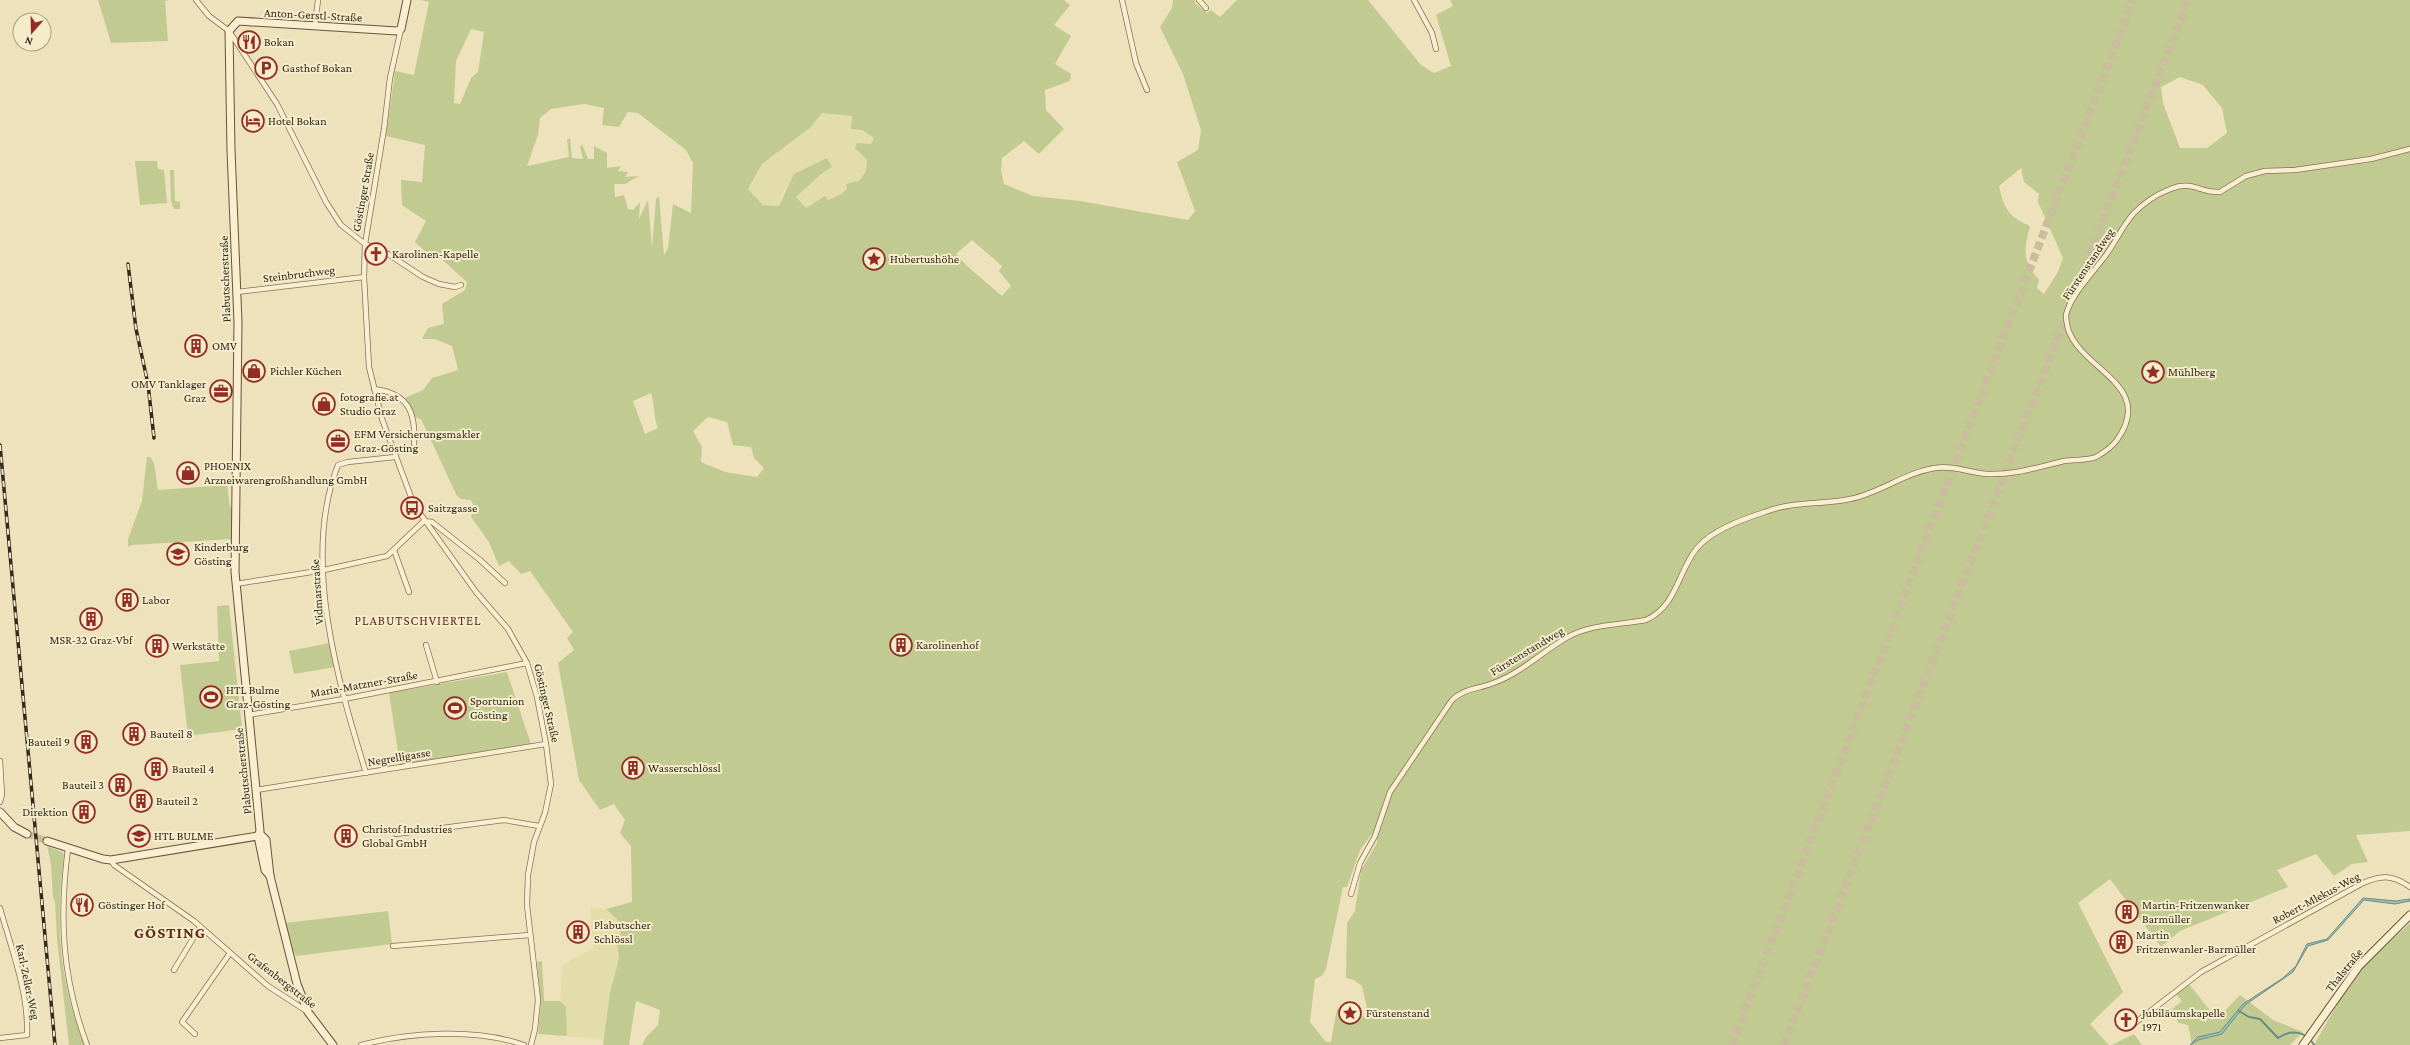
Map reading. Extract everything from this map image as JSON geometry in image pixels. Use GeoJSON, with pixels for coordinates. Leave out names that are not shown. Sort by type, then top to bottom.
{"type":"FeatureCollection","features":[{"type":"Feature","properties":{"kind":"street"},"geometry":{"type":"LineString","coordinates":[[196,0],[209,16],[229,31],[277,104],[326,202],[341,225],[365,244],[377,248],[423,277],[439,284],[455,287],[461,285]]}},
{"type":"Feature","properties":{"kind":"street"},"geometry":{"type":"LineString","coordinates":[[315,26],[318,0]]}},
{"type":"Feature","properties":{"kind":"street","name":"Göstinger Straße"},"geometry":{"type":"LineString","coordinates":[[407,0],[390,78],[384,129],[365,244],[364,277],[367,337],[374,389],[395,457],[414,505],[476,592],[500,618],[528,663],[546,744],[551,784],[549,798],[534,842],[528,875],[530,935],[538,1000],[535,1029],[531,1045]]}},
{"type":"Feature","properties":{"kind":"street"},"geometry":{"type":"LineString","coordinates":[[1122,0],[1136,63],[1147,90]]}},
{"type":"Feature","properties":{"kind":"street"},"geometry":{"type":"LineString","coordinates":[[1199,0],[1206,8]]}},
{"type":"Feature","properties":{"kind":"street"},"geometry":{"type":"LineString","coordinates":[[1414,0],[1432,33],[1436,48]]}},
{"type":"Feature","properties":{"kind":"street","name":"Anton-Gerstl-Straße"},"geometry":{"type":"LineString","coordinates":[[229,31],[238,21],[315,26],[401,29]]}},
{"type":"Feature","properties":{"kind":"street","name":"Plabutscherstraße"},"geometry":{"type":"LineString","coordinates":[[229,31],[230,150],[236,292],[236,584],[259,835],[266,840],[270,876],[294,972],[308,1012]]}},
{"type":"Feature","properties":{"kind":"street","name":"Fürstenstandweg"},"geometry":{"type":"LineString","coordinates":[[1352,894],[1360,863],[1375,836],[1390,792],[1452,700],[1459,693],[1496,683],[1509,676],[1566,637],[1588,630],[1646,620],[1654,616],[1667,606],[1686,565],[1698,547],[1719,532],[1784,505],[1851,499],[1882,488],[1910,473],[1922,470],[1952,467],[1988,474],[2027,472],[2064,462],[2094,458],[2106,450],[2116,441],[2124,427],[2127,416],[2125,396],[2120,385],[2110,375],[2096,366],[2079,348],[2067,327],[2066,315],[2074,299],[2133,214],[2146,202],[2165,191],[2184,185],[2220,192],[2246,176],[2265,171],[2295,170],[2371,159],[2410,149]]}},
{"type":"Feature","properties":{"kind":"street","name":"Steinbruchweg"},"geometry":{"type":"LineString","coordinates":[[236,292],[364,277]]}},
{"type":"Feature","properties":{"kind":"street"},"geometry":{"type":"LineString","coordinates":[[374,389],[384,390],[397,395],[405,402],[416,424],[414,444]]}},
{"type":"Feature","properties":{"kind":"street","name":"Vidmarstraße"},"geometry":{"type":"LineString","coordinates":[[366,773],[344,699],[326,610],[324,570],[327,504],[338,465],[348,462],[395,457]]}},
{"type":"Feature","properties":{"kind":"street"},"geometry":{"type":"LineString","coordinates":[[236,584],[324,570],[387,556],[424,521],[432,522],[480,560],[506,583]]}},
{"type":"Feature","properties":{"kind":"street"},"geometry":{"type":"LineString","coordinates":[[394,550],[409,592]]}},
{"type":"Feature","properties":{"kind":"street","name":"Maria-Matzner-Straße"},"geometry":{"type":"LineString","coordinates":[[426,645],[437,682]]}},
{"type":"Feature","properties":{"kind":"street","name":"Maria-Matzner-Straße"},"geometry":{"type":"LineString","coordinates":[[247,715],[437,682],[528,663]]}},
{"type":"Feature","properties":{"kind":"street","name":"Negrelligasse"},"geometry":{"type":"LineString","coordinates":[[256,790],[546,744]]}},
{"type":"Feature","properties":{"kind":"street"},"geometry":{"type":"LineString","coordinates":[[0,761],[2,795],[0,802]]}},
{"type":"Feature","properties":{"kind":"street"},"geometry":{"type":"LineString","coordinates":[[0,812],[14,827],[27,834]]}},
{"type":"Feature","properties":{"kind":"street"},"geometry":{"type":"LineString","coordinates":[[396,834],[504,820],[539,826]]}},
{"type":"Feature","properties":{"kind":"street"},"geometry":{"type":"LineString","coordinates":[[47,841],[111,860],[259,835]]}},
{"type":"Feature","properties":{"kind":"street"},"geometry":{"type":"LineString","coordinates":[[68,848],[62,914],[64,956],[70,993],[87,1045]]}},
{"type":"Feature","properties":{"kind":"street","name":"Grafenbergstraße"},"geometry":{"type":"LineString","coordinates":[[111,860],[114,865],[200,927],[268,986],[308,1012],[333,1045]]}},
{"type":"Feature","properties":{"kind":"street","name":"Robert-Mlekus-Weg"},"geometry":{"type":"LineString","coordinates":[[2135,1023],[2213,966],[2361,884],[2386,876],[2400,880],[2410,887]]}},
{"type":"Feature","properties":{"kind":"street","name":"Karl-Zeller-Weg"},"geometry":{"type":"LineString","coordinates":[[0,908],[21,985],[28,1023],[28,1034],[0,1038]]}},
{"type":"Feature","properties":{"kind":"street","name":"Thalstraße"},"geometry":{"type":"LineString","coordinates":[[2304,1043],[2359,966],[2410,915]]}},
{"type":"Feature","properties":{"kind":"street"},"geometry":{"type":"LineString","coordinates":[[174,970],[200,927]]}},
{"type":"Feature","properties":{"kind":"street"},"geometry":{"type":"LineString","coordinates":[[393,946],[530,935]]}},
{"type":"Feature","properties":{"kind":"street","name":"Grafenbergstraße"},"geometry":{"type":"LineString","coordinates":[[195,1034],[182,1022],[230,953]]}},
{"type":"Feature","properties":{"kind":"street"},"geometry":{"type":"LineString","coordinates":[[361,1045],[379,1040],[446,1034],[488,1036],[524,1045]]}},
{"type":"Feature","properties":{"kind":"shaded area"},"geometry":{"type":"Polygon","coordinates":[[[822,113],[852,116],[862,130],[874,138],[871,144],[855,148],[867,160],[866,171],[860,180],[846,184],[847,189],[840,195],[828,200],[825,196],[806,208],[796,197],[820,175],[832,167],[784,191],[779,206],[763,205],[748,189],[762,164],[811,127],[822,113]]]}},
{"type":"Feature","properties":{"kind":"shaded area"},"geometry":{"type":"Polygon","coordinates":[[[590,908],[606,909],[623,925],[617,944],[619,959],[610,992],[604,1040],[567,1036],[566,1007],[560,1001],[562,967],[573,958],[593,949],[590,908]]]}},
{"type":"Feature","properties":{"kind":"green space"},"geometry":{"type":"Polygon","coordinates":[[[98,0],[170,0],[165,1],[168,41],[111,43],[98,0]]]}},
{"type":"Feature","properties":{"kind":"green space"},"geometry":{"type":"Polygon","coordinates":[[[421,0],[1064,0],[1070,5],[1054,25],[1071,36],[1055,64],[1071,74],[1070,81],[1045,90],[1046,110],[1064,129],[1039,154],[1024,141],[1002,158],[1001,170],[1004,184],[1033,196],[1080,201],[1188,220],[1195,211],[1177,162],[1198,150],[1201,130],[1183,74],[1160,27],[1172,8],[1173,0],[1195,0],[1195,3],[1207,13],[1211,10],[1220,17],[1237,0],[1368,0],[1421,65],[1434,73],[1451,66],[1436,15],[1453,6],[1450,0],[2410,0],[2410,831],[2356,835],[2368,862],[2352,864],[2334,876],[2316,854],[2277,870],[2288,887],[2180,931],[2161,947],[2110,879],[2078,903],[2123,992],[2090,1024],[2109,1045],[642,1045],[647,1036],[658,1025],[660,1010],[636,1001],[629,1045],[603,1045],[610,992],[619,959],[617,944],[623,925],[606,909],[632,902],[631,846],[620,833],[625,820],[614,804],[600,810],[579,780],[558,663],[574,650],[567,638],[573,632],[530,571],[521,574],[509,561],[499,566],[489,542],[471,517],[475,508],[471,500],[461,499],[457,496],[421,419],[412,416],[405,398],[423,390],[432,378],[458,370],[452,346],[435,339],[422,339],[428,328],[444,324],[442,304],[465,290],[467,282],[437,255],[427,253],[415,242],[426,221],[402,205],[401,180],[422,182],[425,145],[386,136],[395,71],[414,75],[429,2],[421,0]],[[471,29],[456,61],[454,103],[460,104],[471,78],[478,72],[484,32],[471,29]],[[2180,77],[2161,87],[2163,103],[2180,148],[2207,148],[2227,133],[2222,108],[2203,85],[2180,77]],[[584,104],[551,109],[540,118],[538,135],[527,166],[569,157],[567,140],[570,138],[572,158],[583,159],[580,147],[582,144],[588,159],[594,159],[594,146],[607,153],[607,168],[621,166],[618,171],[628,172],[625,177],[639,176],[625,184],[614,184],[615,197],[624,195],[628,209],[633,210],[640,202],[639,219],[648,200],[652,247],[656,199],[659,196],[664,255],[668,248],[673,204],[691,213],[693,163],[686,150],[638,113],[628,112],[619,127],[602,125],[604,108],[584,104]],[[822,113],[811,127],[762,164],[748,189],[763,205],[779,206],[794,174],[827,158],[832,167],[820,175],[796,197],[806,208],[825,196],[828,200],[840,195],[847,189],[846,184],[860,180],[866,171],[867,160],[855,148],[857,143],[871,144],[874,138],[862,130],[851,129],[852,116],[822,113]],[[2021,168],[1999,186],[2003,201],[2008,211],[2012,215],[2030,226],[2026,242],[2027,261],[2033,273],[2039,280],[2037,288],[2044,294],[2058,272],[2063,258],[2038,202],[2039,194],[2024,182],[2021,168]],[[972,240],[956,254],[967,266],[1002,296],[1011,286],[999,271],[1002,266],[972,240]],[[651,393],[633,401],[645,434],[658,428],[651,393]],[[708,417],[693,431],[702,447],[701,462],[725,472],[757,477],[764,468],[754,458],[751,447],[733,445],[727,422],[708,417]],[[1371,835],[1360,850],[1347,887],[1343,887],[1326,969],[1322,976],[1315,979],[1310,1022],[1326,1042],[1331,1042],[1337,1009],[1340,1008],[1345,1018],[1350,1021],[1357,1015],[1365,1017],[1365,1013],[1368,1013],[1362,986],[1354,980],[1346,978],[1347,923],[1355,911],[1361,870],[1377,843],[1377,836],[1371,835]]]}},
{"type":"Feature","properties":{"kind":"green space"},"geometry":{"type":"Polygon","coordinates":[[[135,161],[157,161],[158,169],[164,170],[167,203],[140,205],[135,161]]]}},
{"type":"Feature","properties":{"kind":"green space"},"geometry":{"type":"Polygon","coordinates":[[[170,170],[174,170],[175,201],[180,202],[180,209],[174,209],[171,201],[170,170]]]}},
{"type":"Feature","properties":{"kind":"green space"},"geometry":{"type":"Polygon","coordinates":[[[147,457],[150,457],[154,463],[158,490],[227,485],[230,507],[234,509],[233,539],[132,545],[128,547],[128,539],[142,501],[147,457]]]}},
{"type":"Feature","properties":{"kind":"green space","name":"HTL Bulme Graz-Gösting"},"geometry":{"type":"Polygon","coordinates":[[[229,605],[242,729],[188,736],[180,665],[219,661],[217,606],[229,605]]]}},
{"type":"Feature","properties":{"kind":"green space"},"geometry":{"type":"Polygon","coordinates":[[[330,643],[335,667],[294,674],[289,651],[330,643]]]}},
{"type":"Feature","properties":{"kind":"green space","name":"Sportunion Gösting"},"geometry":{"type":"Polygon","coordinates":[[[507,672],[531,744],[400,765],[389,693],[507,672]]]}},
{"type":"Feature","properties":{"kind":"green space"},"geometry":{"type":"Polygon","coordinates":[[[47,846],[62,852],[64,855],[60,905],[61,952],[69,997],[84,1045],[69,1045],[57,939],[51,864],[47,846]]]}},
{"type":"Feature","properties":{"kind":"green space"},"geometry":{"type":"Polygon","coordinates":[[[388,911],[392,944],[296,956],[290,945],[285,923],[388,911]]]}},
{"type":"Feature","properties":{"kind":"green space"},"geometry":{"type":"Polygon","coordinates":[[[2410,923],[2410,1045],[2314,1045],[2355,973],[2410,923]]]}},
{"type":"Feature","properties":{"kind":"green space"},"geometry":{"type":"Polygon","coordinates":[[[542,961],[544,1001],[560,1001],[566,1007],[567,1036],[538,1034],[541,1002],[537,962],[542,961]]]}},
{"type":"Feature","properties":{"kind":"green space"},"geometry":{"type":"Polygon","coordinates":[[[2189,984],[2216,1018],[2219,1017],[2240,995],[2273,1020],[2303,1032],[2290,1045],[2192,1045],[2188,1025],[2179,1023],[2169,1008],[2172,1009],[2182,1001],[2176,994],[2189,984]]]}},
{"type":"Feature","properties":{"kind":"green space"},"geometry":{"type":"Polygon","coordinates":[[[2134,1034],[2142,1045],[2112,1045],[2134,1034]]]}},
{"type":"Feature","properties":{"kind":"water"},"geometry":{"type":"Polygon","coordinates":[[[2363,898],[2396,901],[2410,899],[2410,901],[2395,904],[2364,900],[2328,940],[2308,946],[2293,972],[2245,1005],[2222,1034],[2198,1040],[2190,1045],[2198,1037],[2220,1032],[2243,1004],[2283,978],[2296,966],[2307,944],[2327,939],[2363,898]]]}},
{"type":"Feature","properties":{"kind":"waterway"},"geometry":{"type":"LineString","coordinates":[[2239,1011],[2249,1017],[2260,1019],[2278,1038],[2288,1033],[2298,1033],[2303,1034],[2311,1040],[2314,1045]]}},
{"type":"Feature","properties":{"kind":"tunnel"},"geometry":{"type":"LineString","coordinates":[[1732,1045],[2133,0]]}},
{"type":"Feature","properties":{"kind":"tunnel"},"geometry":{"type":"LineString","coordinates":[[2072,300],[2188,0]]}},
{"type":"Feature","properties":{"kind":"tunnel"},"geometry":{"type":"LineString","coordinates":[[1784,1045],[2068,311]]}},
{"type":"Feature","properties":{"kind":"tunnel"},"geometry":{"type":"LineString","coordinates":[[27,834],[47,841]]}},
{"type":"Feature","properties":{"kind":"railway"},"geometry":{"type":"LineString","coordinates":[[128,264],[136,329],[148,384],[154,438]]}},
{"type":"Feature","properties":{"kind":"railway"},"geometry":{"type":"LineString","coordinates":[[0,445],[55,1045]]}},
{"type":"Feature","properties":{"kind":"place","name":"Bokan"},"geometry":{"type":"Point","coordinates":[249,42]}},
{"type":"Feature","properties":{"kind":"place","name":"Gasthof Bokan"},"geometry":{"type":"Point","coordinates":[266,68]}},
{"type":"Feature","properties":{"kind":"place","name":"Hotel Bokan"},"geometry":{"type":"Point","coordinates":[253,121]}},
{"type":"Feature","properties":{"kind":"place","name":"Karolinen-Kapelle"},"geometry":{"type":"Point","coordinates":[376,254]}},
{"type":"Feature","properties":{"kind":"place","name":"Hubertushöhe"},"geometry":{"type":"Point","coordinates":[874,259]}},
{"type":"Feature","properties":{"kind":"place","name":"OMV"},"geometry":{"type":"Point","coordinates":[196,346]}},
{"type":"Feature","properties":{"kind":"place","name":"Pichler Küchen"},"geometry":{"type":"Point","coordinates":[254,371]}},
{"type":"Feature","properties":{"kind":"place","name":"Mühlberg"},"geometry":{"type":"Point","coordinates":[2153,372]}},
{"type":"Feature","properties":{"kind":"place","name":"OMV Tanklager Graz"},"geometry":{"type":"Point","coordinates":[221,391]}},
{"type":"Feature","properties":{"kind":"place","name":"fotografie.at Studio Graz"},"geometry":{"type":"Point","coordinates":[324,404]}},
{"type":"Feature","properties":{"kind":"place","name":"EFM Versicherungsmakler Graz-Gösting"},"geometry":{"type":"Point","coordinates":[338,441]}},
{"type":"Feature","properties":{"kind":"place","name":"PHOENIX Arzneiwarengroßhandlung GmbH"},"geometry":{"type":"Point","coordinates":[188,473]}},
{"type":"Feature","properties":{"kind":"place","name":"Saitzgasse"},"geometry":{"type":"Point","coordinates":[412,508]}},
{"type":"Feature","properties":{"kind":"place","name":"Kinderburg Gösting"},"geometry":{"type":"Point","coordinates":[178,554]}},
{"type":"Feature","properties":{"kind":"place","name":"Labor"},"geometry":{"type":"Point","coordinates":[127,600]}},
{"type":"Feature","properties":{"kind":"place","name":"MSR-32 Graz-Vbf"},"geometry":{"type":"Point","coordinates":[91,619]}},
{"type":"Feature","properties":{"kind":"place","name":"Karolinenhof"},"geometry":{"type":"Point","coordinates":[901,645]}},
{"type":"Feature","properties":{"kind":"place","name":"Werkstätte"},"geometry":{"type":"Point","coordinates":[157,646]}},
{"type":"Feature","properties":{"kind":"place","name":"HTL Bulme Graz-Gösting"},"geometry":{"type":"Point","coordinates":[211,697]}},
{"type":"Feature","properties":{"kind":"place","name":"Sportunion Gösting"},"geometry":{"type":"Point","coordinates":[455,708]}},
{"type":"Feature","properties":{"kind":"place","name":"Bauteil 8"},"geometry":{"type":"Point","coordinates":[134,734]}},
{"type":"Feature","properties":{"kind":"place","name":"Bauteil 9"},"geometry":{"type":"Point","coordinates":[86,742]}},
{"type":"Feature","properties":{"kind":"place","name":"Wasserschlössl"},"geometry":{"type":"Point","coordinates":[633,768]}},
{"type":"Feature","properties":{"kind":"place","name":"Bauteil 4"},"geometry":{"type":"Point","coordinates":[156,769]}},
{"type":"Feature","properties":{"kind":"place","name":"Bauteil 3"},"geometry":{"type":"Point","coordinates":[120,785]}},
{"type":"Feature","properties":{"kind":"place","name":"Bauteil 2"},"geometry":{"type":"Point","coordinates":[141,801]}},
{"type":"Feature","properties":{"kind":"place","name":"Direktion"},"geometry":{"type":"Point","coordinates":[84,812]}},
{"type":"Feature","properties":{"kind":"place","name":"HTL BULME"},"geometry":{"type":"Point","coordinates":[139,836]}},
{"type":"Feature","properties":{"kind":"place","name":"Christof Industries Global GmbH"},"geometry":{"type":"Point","coordinates":[346,836]}},
{"type":"Feature","properties":{"kind":"place","name":"Göstinger Hof"},"geometry":{"type":"Point","coordinates":[82,905]}},
{"type":"Feature","properties":{"kind":"place","name":"Martin-Fritzenwanker Barmüller"},"geometry":{"type":"Point","coordinates":[2127,912]}},
{"type":"Feature","properties":{"kind":"place","name":"Plabutscher Schlössl"},"geometry":{"type":"Point","coordinates":[578,932]}},
{"type":"Feature","properties":{"kind":"place","name":"Martin Fritzenwanler-Barmüller"},"geometry":{"type":"Point","coordinates":[2121,942]}},
{"type":"Feature","properties":{"kind":"place","name":"Fürstenstand"},"geometry":{"type":"Point","coordinates":[1350,1013]}},
{"type":"Feature","properties":{"kind":"place","name":"Jubiläumskapelle 1971"},"geometry":{"type":"Point","coordinates":[2126,1020]}},
{"type":"Feature","properties":{"kind":"district","name":"PLABUTSCHVIERTEL"},"geometry":{"type":"Point","coordinates":[418,620]}},
{"type":"Feature","properties":{"kind":"district","name":"GÖSTING"},"geometry":{"type":"Point","coordinates":[170,932]}}]}
